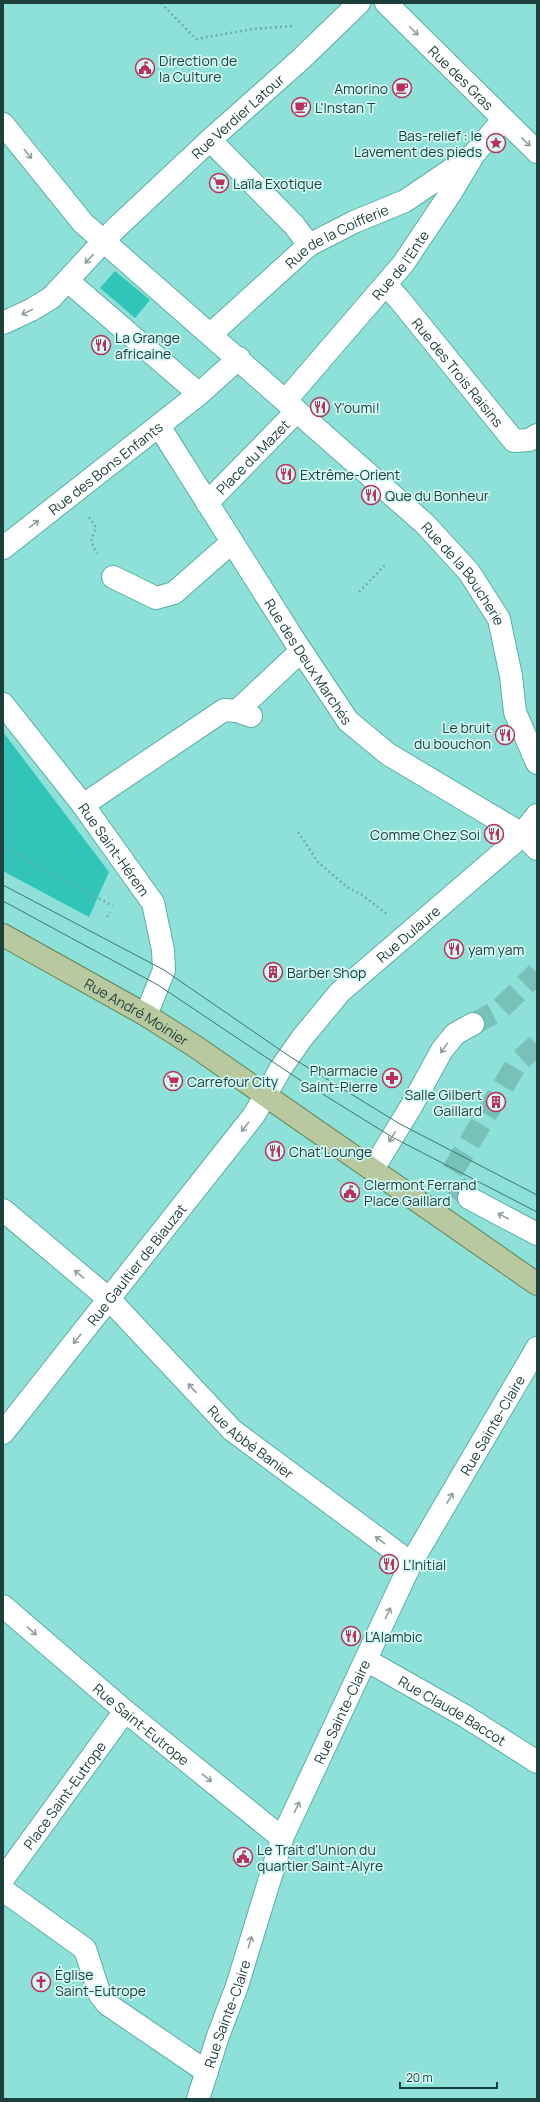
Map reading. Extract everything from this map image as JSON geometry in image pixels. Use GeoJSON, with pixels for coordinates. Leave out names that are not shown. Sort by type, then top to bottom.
{"type":"FeatureCollection","features":[{"type":"Feature","properties":{"kind":"main road","name":"Rue André Moinier"},"geometry":{"type":"LineString","coordinates":[[3,935],[146,1015],[266,1095],[537,1284]]}},
{"type":"Feature","properties":{"kind":"street","name":"Rue Verdier Latour"},"geometry":{"type":"LineString","coordinates":[[3,323],[31,310],[50,298],[110,236],[210,140],[300,60],[359,3]]}},
{"type":"Feature","properties":{"kind":"street","name":"Rue des Gras"},"geometry":{"type":"LineString","coordinates":[[386,3],[537,152]]}},
{"type":"Feature","properties":{"kind":"street","name":"Rue de l'Ente"},"geometry":{"type":"LineString","coordinates":[[292,406],[292,393],[386,285],[450,194],[474,154],[503,120]]}},
{"type":"Feature","properties":{"kind":"street","name":"Place du Mazet"},"geometry":{"type":"LineString","coordinates":[[3,124],[83,223],[110,236],[211,334],[317,428]]}},
{"type":"Feature","properties":{"kind":"street"},"geometry":{"type":"LineString","coordinates":[[210,140],[294,225],[309,245]]}},
{"type":"Feature","properties":{"kind":"street","name":"Rue de la Coifferie"},"geometry":{"type":"LineString","coordinates":[[211,334],[309,245],[354,222],[405,201],[474,154]]}},
{"type":"Feature","properties":{"kind":"street"},"geometry":{"type":"LineString","coordinates":[[68,281],[195,390],[235,354]]}},
{"type":"Feature","properties":{"kind":"street","name":"Rue des Trois Raisins"},"geometry":{"type":"LineString","coordinates":[[386,285],[514,441],[529,440],[537,435]]}},
{"type":"Feature","properties":{"kind":"street","name":"Rue des Bons Enfants"},"geometry":{"type":"LineString","coordinates":[[3,548],[152,432],[195,390]]}},
{"type":"Feature","properties":{"kind":"street","name":"Place du Mazet"},"geometry":{"type":"LineString","coordinates":[[207,503],[292,406]]}},
{"type":"Feature","properties":{"kind":"street","name":"Rue de la Boucherie"},"geometry":{"type":"LineString","coordinates":[[317,428],[435,533],[469,572],[499,619],[511,676],[515,712],[537,763]]}},
{"type":"Feature","properties":{"kind":"street","name":"Rue des Deux Marchés"},"geometry":{"type":"LineString","coordinates":[[152,432],[207,503],[301,651],[348,721],[388,754],[537,849]]}},
{"type":"Feature","properties":{"kind":"street"},"geometry":{"type":"LineString","coordinates":[[112,578],[156,598],[174,593],[232,542]]}},
{"type":"Feature","properties":{"kind":"street"},"geometry":{"type":"LineString","coordinates":[[83,805],[224,710],[244,713],[301,651]]}},
{"type":"Feature","properties":{"kind":"street","name":"Rue Saint-Hérem"},"geometry":{"type":"LineString","coordinates":[[3,704],[83,805],[153,903],[163,950],[164,970],[146,1015]]}},
{"type":"Feature","properties":{"kind":"street","name":"Rue Dulaure"},"geometry":{"type":"LineString","coordinates":[[266,1095],[275,1076],[295,1047],[340,992],[519,837],[537,815]]}},
{"type":"Feature","properties":{"kind":"street"},"geometry":{"type":"LineString","coordinates":[[373,1169],[412,1105],[442,1050],[455,1034],[473,1024]]}},
{"type":"Feature","properties":{"kind":"street","name":"Rue Gaultier de Biauzat"},"geometry":{"type":"LineString","coordinates":[[3,1433],[254,1116],[266,1095]]}},
{"type":"Feature","properties":{"kind":"street"},"geometry":{"type":"LineString","coordinates":[[469,1198],[537,1234]]}},
{"type":"Feature","properties":{"kind":"street","name":"Rue Abbé Banier"},"geometry":{"type":"LineString","coordinates":[[3,1210],[109,1300],[232,1430],[411,1563]]}},
{"type":"Feature","properties":{"kind":"street","name":"Rue Sainte-Claire"},"geometry":{"type":"LineString","coordinates":[[198,2099],[237,1986],[282,1838],[411,1563],[537,1348]]}},
{"type":"Feature","properties":{"kind":"street","name":"Rue Saint-Eutrope"},"geometry":{"type":"LineString","coordinates":[[3,1606],[125,1712],[282,1838]]}},
{"type":"Feature","properties":{"kind":"street","name":"Rue Claude Baccot"},"geometry":{"type":"LineString","coordinates":[[366,1660],[465,1716],[537,1762]]}},
{"type":"Feature","properties":{"kind":"street","name":"Place Saint-Eutrope"},"geometry":{"type":"LineString","coordinates":[[3,1879],[125,1712]]}},
{"type":"Feature","properties":{"kind":"street"},"geometry":{"type":"LineString","coordinates":[[3,1890],[85,1949],[100,1995],[107,2004],[207,2072]]}},
{"type":"Feature","properties":{"kind":"path"},"geometry":{"type":"LineString","coordinates":[[161,3],[196,39],[277,26]]}},
{"type":"Feature","properties":{"kind":"path"},"geometry":{"type":"LineString","coordinates":[[70,495],[96,527],[91,541],[99,560],[112,578]]}},
{"type":"Feature","properties":{"kind":"path"},"geometry":{"type":"LineString","coordinates":[[359,592],[386,564]]}},
{"type":"Feature","properties":{"kind":"path"},"geometry":{"type":"LineString","coordinates":[[298,832],[318,862],[346,887],[362,895],[388,914],[408,934]]}},
{"type":"Feature","properties":{"kind":"path"},"geometry":{"type":"LineString","coordinates":[[3,845],[30,862],[113,906]]}},
{"type":"Feature","properties":{"kind":"path"},"geometry":{"type":"LineString","coordinates":[[107,917],[110,912]]}},
{"type":"Feature","properties":{"kind":"shaded area"},"geometry":{"type":"Polygon","coordinates":[[[115,271],[150,300],[135,318],[100,288],[115,271]]]}},
{"type":"Feature","properties":{"kind":"shaded area"},"geometry":{"type":"Polygon","coordinates":[[[3,732],[109,872],[89,917],[3,871],[3,732]]]}},
{"type":"Feature","properties":{"kind":"tunnel"},"geometry":{"type":"LineString","coordinates":[[473,1024],[498,1011],[537,973]]}},
{"type":"Feature","properties":{"kind":"tunnel"},"geometry":{"type":"LineString","coordinates":[[469,1198],[457,1187],[452,1172],[517,1063],[537,1045]]}},
{"type":"Feature","properties":{"kind":"tram line"},"geometry":{"type":"LineString","coordinates":[[3,885],[164,970],[289,1056],[400,1124],[537,1195]]}},
{"type":"Feature","properties":{"kind":"tram line"},"geometry":{"type":"LineString","coordinates":[[3,901],[158,985],[300,1080],[392,1137],[537,1212]]}},
{"type":"Feature","properties":{"kind":"place","name":"Direction de la Culture"},"geometry":{"type":"Point","coordinates":[145,68]}},
{"type":"Feature","properties":{"kind":"place","name":"Amorino"},"geometry":{"type":"Point","coordinates":[402,88]}},
{"type":"Feature","properties":{"kind":"place","name":"L'Instan T"},"geometry":{"type":"Point","coordinates":[301,107]}},
{"type":"Feature","properties":{"kind":"place","name":"Bas-relief : le Lavement des pieds"},"geometry":{"type":"Point","coordinates":[496,143]}},
{"type":"Feature","properties":{"kind":"place","name":"Laïla Exotique"},"geometry":{"type":"Point","coordinates":[219,183]}},
{"type":"Feature","properties":{"kind":"place","name":"La Grange africaine"},"geometry":{"type":"Point","coordinates":[101,345]}},
{"type":"Feature","properties":{"kind":"place","name":"Y'oumi!"},"geometry":{"type":"Point","coordinates":[320,407]}},
{"type":"Feature","properties":{"kind":"place","name":"Extrême-Orient"},"geometry":{"type":"Point","coordinates":[286,474]}},
{"type":"Feature","properties":{"kind":"place","name":"Que du Bonheur"},"geometry":{"type":"Point","coordinates":[371,495]}},
{"type":"Feature","properties":{"kind":"place","name":"Le bruit du bouchon"},"geometry":{"type":"Point","coordinates":[505,735]}},
{"type":"Feature","properties":{"kind":"place","name":"Comme Chez Soi"},"geometry":{"type":"Point","coordinates":[494,834]}},
{"type":"Feature","properties":{"kind":"place","name":"yam yam"},"geometry":{"type":"Point","coordinates":[454,949]}},
{"type":"Feature","properties":{"kind":"place","name":"Barber Shop"},"geometry":{"type":"Point","coordinates":[273,972]}},
{"type":"Feature","properties":{"kind":"place","name":"Pharmacie Saint-Pierre"},"geometry":{"type":"Point","coordinates":[392,1078]}},
{"type":"Feature","properties":{"kind":"place","name":"Carrefour City"},"geometry":{"type":"Point","coordinates":[173,1081]}},
{"type":"Feature","properties":{"kind":"place","name":"Salle Gilbert Gaillard"},"geometry":{"type":"Point","coordinates":[496,1102]}},
{"type":"Feature","properties":{"kind":"place","name":"Chat'Lounge"},"geometry":{"type":"Point","coordinates":[275,1151]}},
{"type":"Feature","properties":{"kind":"place","name":"Clermont Ferrand Place Gaillard"},"geometry":{"type":"Point","coordinates":[350,1192]}},
{"type":"Feature","properties":{"kind":"place","name":"L'Initial"},"geometry":{"type":"Point","coordinates":[389,1564]}},
{"type":"Feature","properties":{"kind":"place","name":"L'Alambic"},"geometry":{"type":"Point","coordinates":[351,1636]}},
{"type":"Feature","properties":{"kind":"place","name":"Le Trait d'Union du quartier Saint-Alyre"},"geometry":{"type":"Point","coordinates":[243,1857]}},
{"type":"Feature","properties":{"kind":"place","name":"Église Saint-Eutrope"},"geometry":{"type":"Point","coordinates":[41,1982]}}]}
